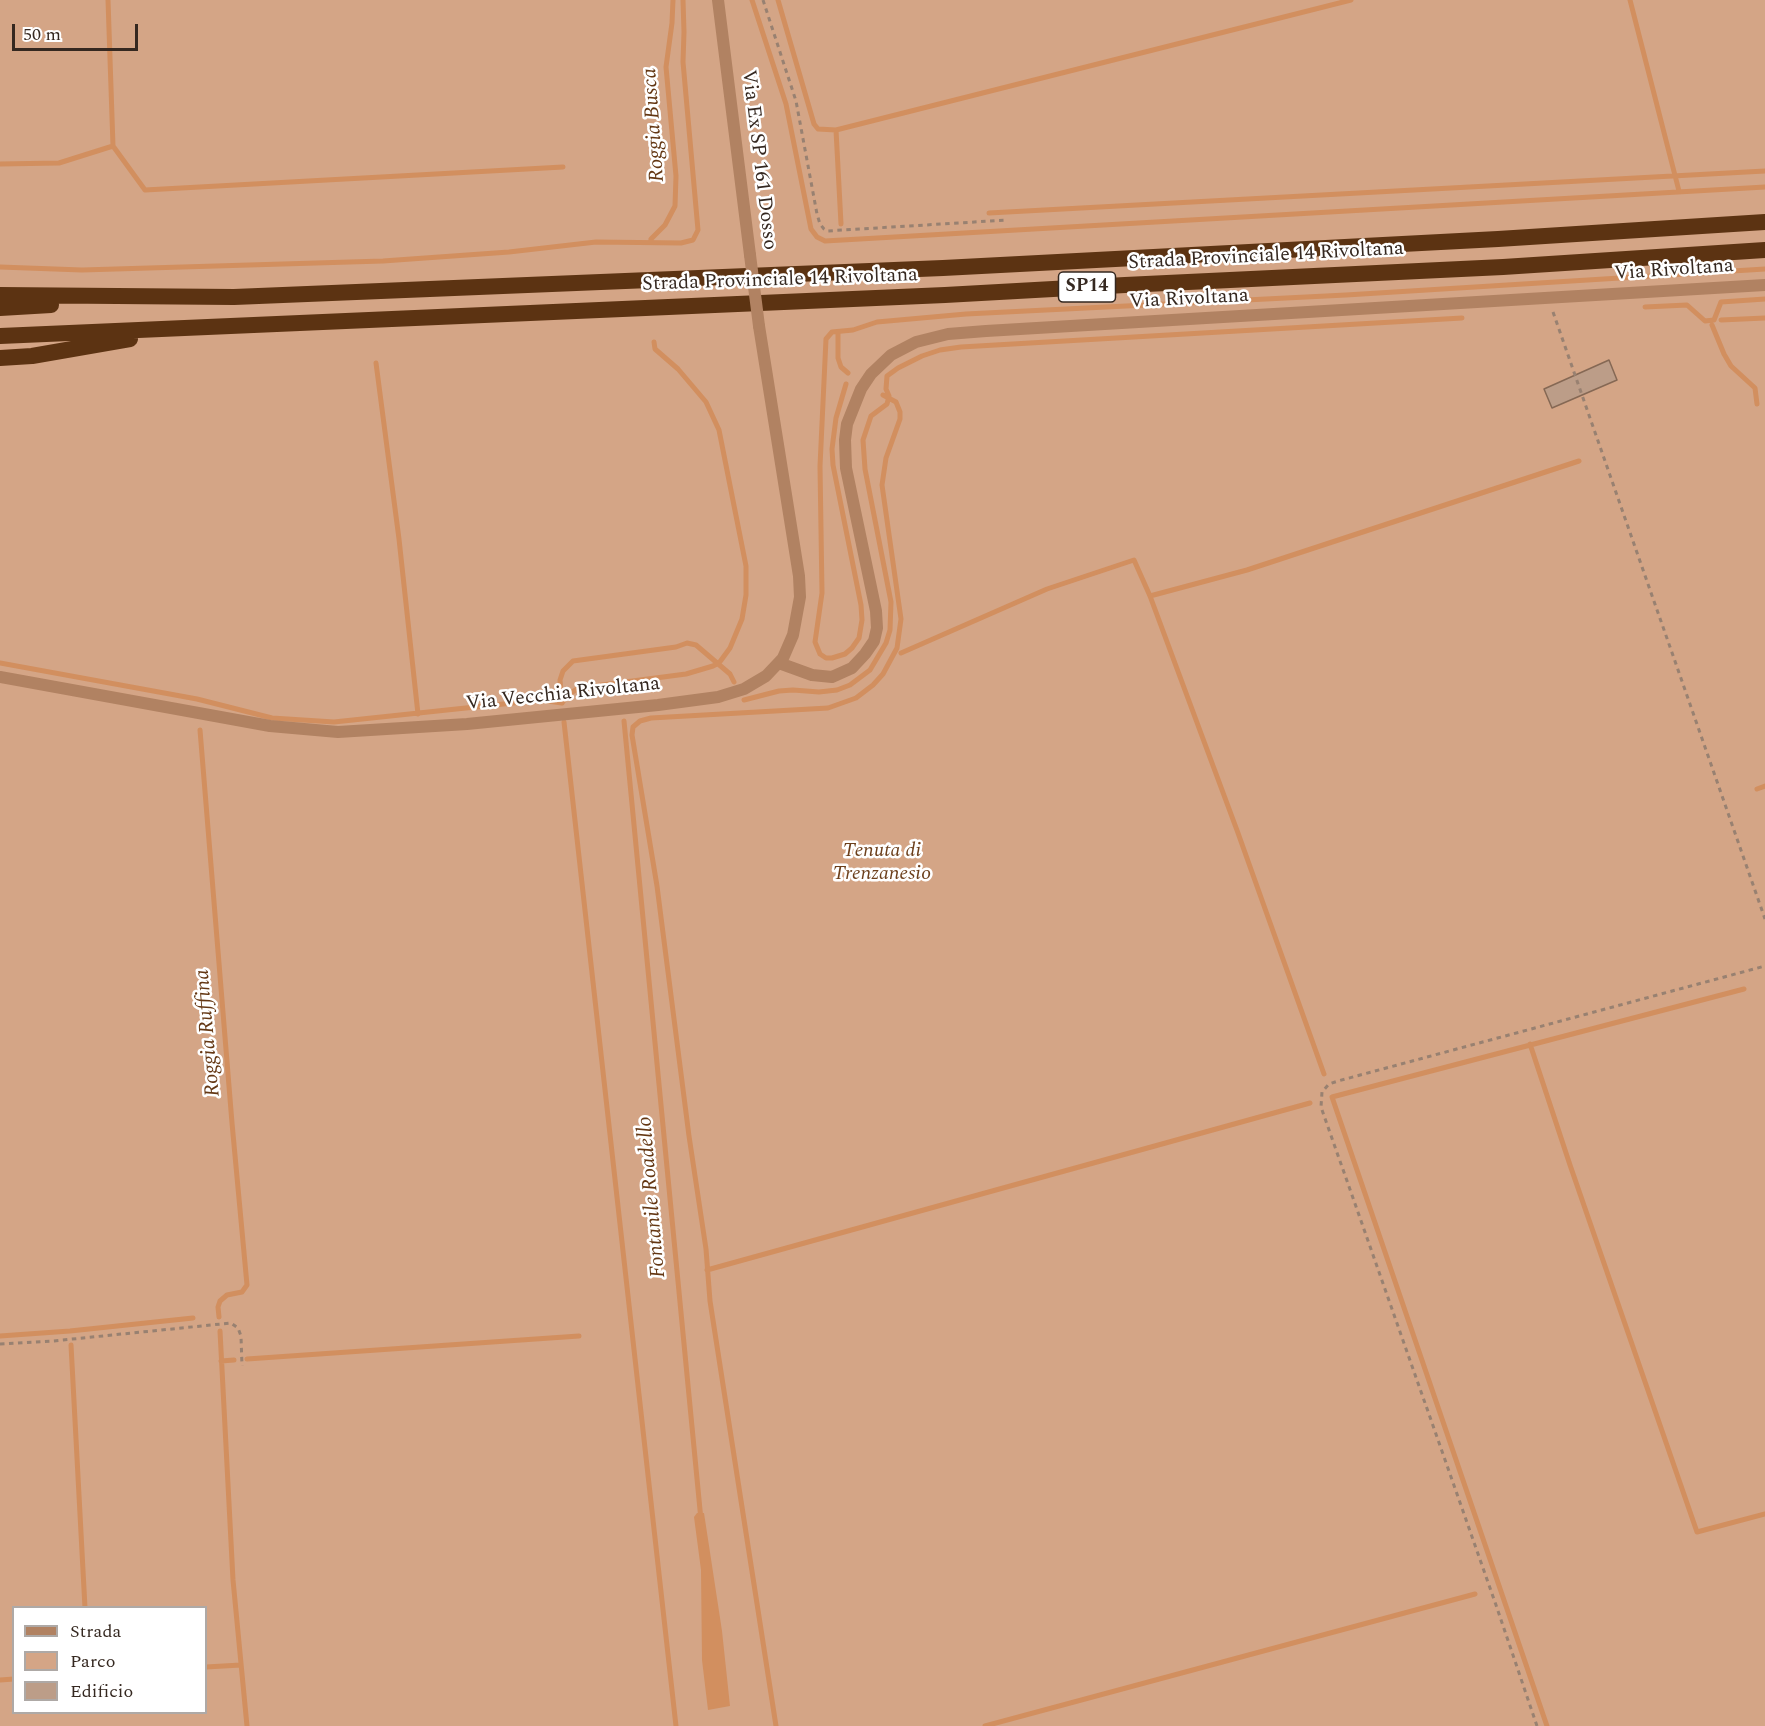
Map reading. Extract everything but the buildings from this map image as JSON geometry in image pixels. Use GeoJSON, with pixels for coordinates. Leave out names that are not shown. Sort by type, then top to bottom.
{"type":"FeatureCollection","features":[{"type":"Feature","properties":{"kind":"highway","name":"Strada Provinciale 14 Rivoltana"},"geometry":{"type":"LineString","coordinates":[[217,297],[943,268],[1765,222]]}},
{"type":"Feature","properties":{"kind":"highway","name":"Strada Provinciale 14 Rivoltana"},"geometry":{"type":"LineString","coordinates":[[201,326],[933,296],[1503,267],[1765,250]]}},
{"type":"Feature","properties":{"kind":"highway"},"geometry":{"type":"LineString","coordinates":[[0,295],[217,297]]}},
{"type":"Feature","properties":{"kind":"highway"},"geometry":{"type":"LineString","coordinates":[[0,308],[217,297]]}},
{"type":"Feature","properties":{"kind":"highway"},"geometry":{"type":"LineString","coordinates":[[0,336],[201,326]]}},
{"type":"Feature","properties":{"kind":"highway"},"geometry":{"type":"LineString","coordinates":[[0,358],[32,356],[201,326]]}},
{"type":"Feature","properties":{"kind":"street","name":"Via Ex SP 161 Dosso"},"geometry":{"type":"LineString","coordinates":[[718,0],[759,326]]}},
{"type":"Feature","properties":{"kind":"street","name":"Via Rivoltana"},"geometry":{"type":"LineString","coordinates":[[779,663],[812,675],[832,677],[852,668],[874,641],[877,628],[876,611],[846,468],[847,424],[865,382],[883,361],[907,346],[933,336],[967,332],[1765,285]]}},
{"type":"Feature","properties":{"kind":"street","name":"Via Vecchia Rivoltana"},"geometry":{"type":"LineString","coordinates":[[0,677],[270,726],[338,732],[467,724],[702,700],[744,689],[766,676],[779,663],[793,635],[799,612],[801,589],[759,326]]}},
{"type":"Feature","properties":{"kind":"path"},"geometry":{"type":"LineString","coordinates":[[763,0],[796,101],[817,214],[824,229],[834,231],[1007,220]]}},
{"type":"Feature","properties":{"kind":"path"},"geometry":{"type":"LineString","coordinates":[[1548,298],[1765,919]]}},
{"type":"Feature","properties":{"kind":"path"},"geometry":{"type":"LineString","coordinates":[[1537,1726],[1497,1605],[1321,1107],[1322,1092],[1329,1084],[1338,1081],[1765,966]]}},
{"type":"Feature","properties":{"kind":"path"},"geometry":{"type":"LineString","coordinates":[[0,1344],[53,1341],[231,1323],[241,1336],[242,1366]]}},
{"type":"Feature","properties":{"kind":"green space","name":"Tenuta di Trenzanesio"},"geometry":{"type":"Polygon","coordinates":[[[0,0],[1765,0],[1765,1726],[0,1726],[0,0]]]}},
{"type":"Feature","properties":{"kind":"shaded area"},"geometry":{"type":"Polygon","coordinates":[[[697,1513],[704,1513],[722,1631],[730,1706],[708,1710],[702,1660],[701,1570],[694,1517],[697,1513]]]}},
{"type":"Feature","properties":{"kind":"waterway"},"geometry":{"type":"LineString","coordinates":[[0,164],[59,163],[113,146],[108,0]]}},
{"type":"Feature","properties":{"kind":"waterway","name":"Roggia Busca"},"geometry":{"type":"LineString","coordinates":[[651,239],[665,225],[675,206],[676,176],[666,67],[673,0]]}},
{"type":"Feature","properties":{"kind":"waterway"},"geometry":{"type":"LineString","coordinates":[[0,267],[82,270],[383,261],[509,252],[596,242],[681,243],[693,240],[698,230],[683,62],[683,0]]}},
{"type":"Feature","properties":{"kind":"waterway"},"geometry":{"type":"LineString","coordinates":[[752,0],[786,104],[811,229],[817,237],[825,241],[1765,187]]}},
{"type":"Feature","properties":{"kind":"waterway"},"geometry":{"type":"LineString","coordinates":[[778,0],[814,124],[818,129],[836,130],[1351,0]]}},
{"type":"Feature","properties":{"kind":"waterway"},"geometry":{"type":"LineString","coordinates":[[1630,0],[1679,191]]}},
{"type":"Feature","properties":{"kind":"waterway"},"geometry":{"type":"LineString","coordinates":[[836,130],[841,224]]}},
{"type":"Feature","properties":{"kind":"waterway"},"geometry":{"type":"LineString","coordinates":[[113,146],[145,190],[563,167]]}},
{"type":"Feature","properties":{"kind":"waterway"},"geometry":{"type":"LineString","coordinates":[[989,213],[1765,171]]}},
{"type":"Feature","properties":{"kind":"waterway"},"geometry":{"type":"LineString","coordinates":[[846,384],[836,418],[832,449],[833,465],[862,620],[859,638],[852,648],[845,654],[826,658],[820,654],[815,642],[822,593],[820,466],[826,339],[832,332],[853,330],[877,322],[966,314],[1346,295],[1765,269]]}},
{"type":"Feature","properties":{"kind":"waterway"},"geometry":{"type":"LineString","coordinates":[[1645,307],[1687,305],[1705,321],[1714,320],[1721,302],[1765,299]]}},
{"type":"Feature","properties":{"kind":"waterway"},"geometry":{"type":"LineString","coordinates":[[744,700],[779,691],[819,692],[837,690],[850,685],[870,670],[886,643],[890,630],[891,602],[865,469],[863,440],[871,416],[887,404],[889,396],[886,389],[887,376],[898,368],[922,356],[961,347],[1462,318]]}},
{"type":"Feature","properties":{"kind":"waterway"},"geometry":{"type":"LineString","coordinates":[[1721,320],[1765,318]]}},
{"type":"Feature","properties":{"kind":"waterway"},"geometry":{"type":"LineString","coordinates":[[1712,325],[1731,366],[1755,388],[1757,404]]}},
{"type":"Feature","properties":{"kind":"waterway"},"geometry":{"type":"LineString","coordinates":[[838,332],[838,358],[841,367],[848,373]]}},
{"type":"Feature","properties":{"kind":"waterway"},"geometry":{"type":"LineString","coordinates":[[562,703],[569,694],[579,688],[686,674],[713,666],[719,663],[730,648],[742,619],[746,595],[746,566],[719,430],[706,402],[678,369],[655,349],[654,342]]}},
{"type":"Feature","properties":{"kind":"waterway"},"geometry":{"type":"LineString","coordinates":[[376,363],[399,539],[418,714]]}},
{"type":"Feature","properties":{"kind":"waterway"},"geometry":{"type":"LineString","coordinates":[[776,1726],[710,1301],[706,1249],[657,886],[632,735],[633,727],[640,721],[651,718],[828,708],[856,698],[883,674],[897,648],[901,619],[882,485],[886,458],[900,419],[900,412],[896,402],[883,395]]}},
{"type":"Feature","properties":{"kind":"waterway"},"geometry":{"type":"LineString","coordinates":[[1150,596],[1247,570],[1579,461]]}},
{"type":"Feature","properties":{"kind":"waterway"},"geometry":{"type":"LineString","coordinates":[[901,653],[1047,589],[1134,560],[1150,596],[1238,833],[1324,1074]]}},
{"type":"Feature","properties":{"kind":"waterway"},"geometry":{"type":"LineString","coordinates":[[562,703],[560,680],[563,671],[573,661],[676,647],[687,643],[696,645],[730,674],[734,682]]}},
{"type":"Feature","properties":{"kind":"waterway"},"geometry":{"type":"LineString","coordinates":[[0,663],[197,699],[272,718],[334,722],[541,700],[562,703]]}},
{"type":"Feature","properties":{"kind":"waterway","name":"Fontanile Roadello"},"geometry":{"type":"LineString","coordinates":[[624,721],[701,1520]]}},
{"type":"Feature","properties":{"kind":"waterway"},"geometry":{"type":"LineString","coordinates":[[564,722],[676,1726]]}},
{"type":"Feature","properties":{"kind":"waterway","name":"Roggia Ruffina"},"geometry":{"type":"LineString","coordinates":[[200,730],[247,1285],[242,1292],[227,1295],[220,1301],[219,1317]]}},
{"type":"Feature","properties":{"kind":"waterway"},"geometry":{"type":"LineString","coordinates":[[1757,789],[1765,786]]}},
{"type":"Feature","properties":{"kind":"waterway"},"geometry":{"type":"LineString","coordinates":[[1547,1726],[1332,1097],[1744,989]]}},
{"type":"Feature","properties":{"kind":"waterway"},"geometry":{"type":"LineString","coordinates":[[1530,1044],[1697,1532],[1765,1514]]}},
{"type":"Feature","properties":{"kind":"waterway"},"geometry":{"type":"LineString","coordinates":[[707,1270],[1310,1103]]}},
{"type":"Feature","properties":{"kind":"waterway"},"geometry":{"type":"LineString","coordinates":[[0,1336],[193,1318]]}},
{"type":"Feature","properties":{"kind":"waterway","name":"Roggia Ruffina"},"geometry":{"type":"LineString","coordinates":[[220,1331],[233,1580],[247,1726]]}},
{"type":"Feature","properties":{"kind":"waterway"},"geometry":{"type":"LineString","coordinates":[[247,1359],[579,1336]]}},
{"type":"Feature","properties":{"kind":"waterway"},"geometry":{"type":"LineString","coordinates":[[71,1345],[85,1606]]}},
{"type":"Feature","properties":{"kind":"waterway"},"geometry":{"type":"LineString","coordinates":[[221,1361],[234,1360]]}},
{"type":"Feature","properties":{"kind":"waterway"},"geometry":{"type":"LineString","coordinates":[[985,1726],[1475,1594]]}},
{"type":"Feature","properties":{"kind":"waterway"},"geometry":{"type":"LineString","coordinates":[[207,1667],[241,1665]]}},
{"type":"Feature","properties":{"kind":"waterway"},"geometry":{"type":"LineString","coordinates":[[0,1680],[12,1679]]}}]}
